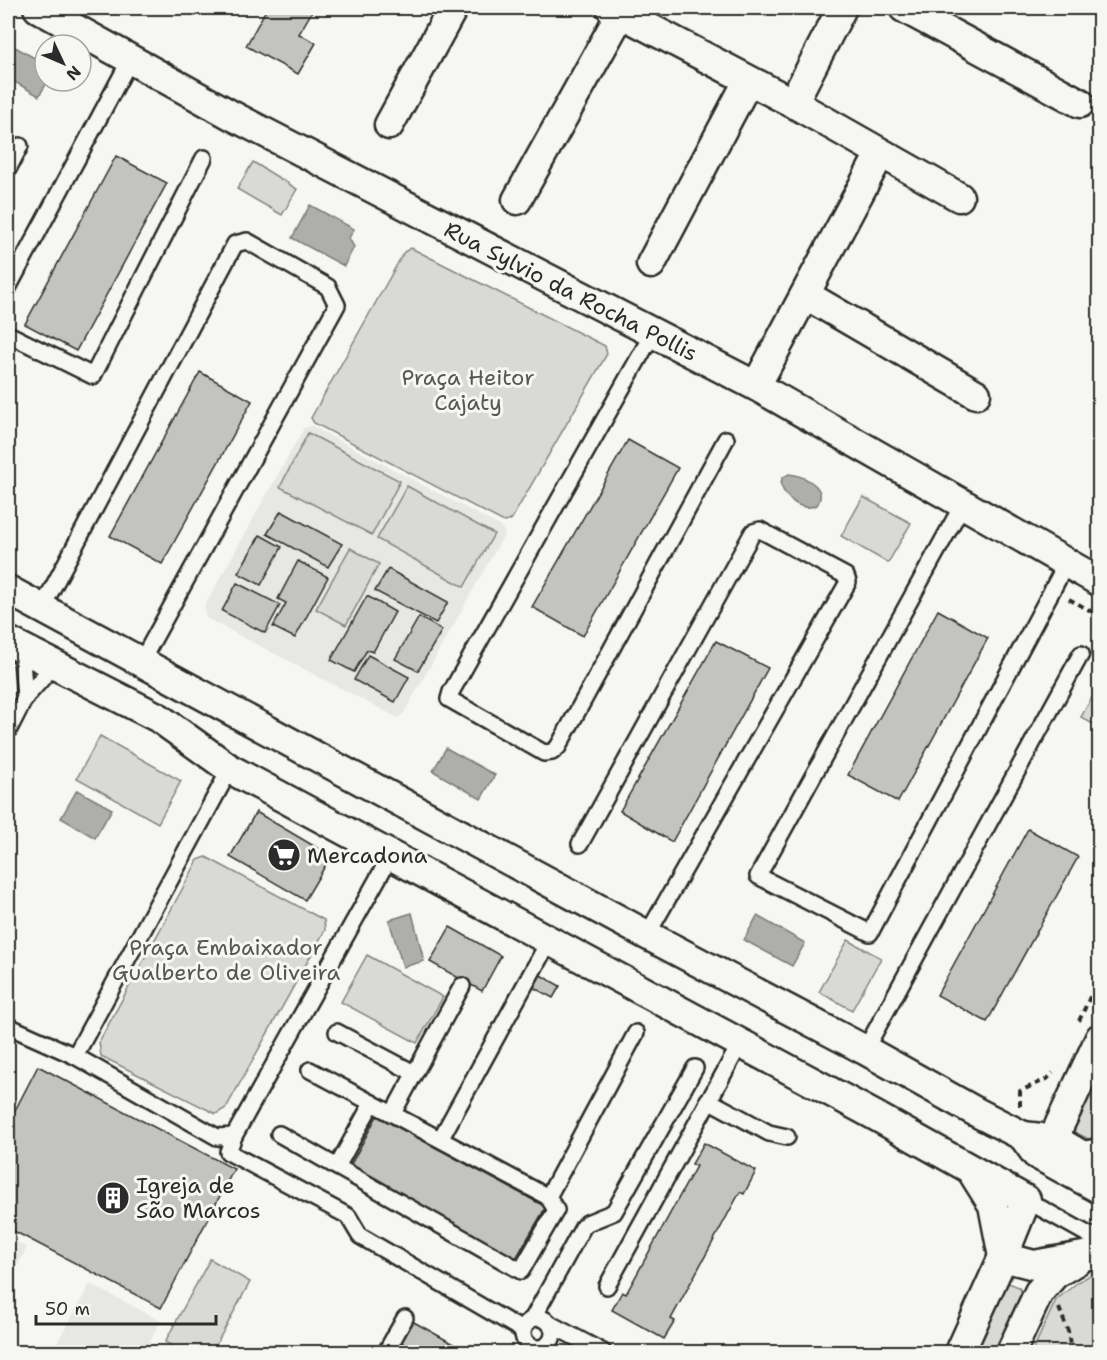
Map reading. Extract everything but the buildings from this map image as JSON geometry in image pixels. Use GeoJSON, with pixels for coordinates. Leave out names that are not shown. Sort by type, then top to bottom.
{"type":"FeatureCollection","features":[{"type":"Feature","properties":{"kind":"street","name":"Rua Sylvio da Rocha Pollis"},"geometry":{"type":"LineString","coordinates":[[38,8],[231,115],[756,386],[1100,582]]}},
{"type":"Feature","properties":{"kind":"street"},"geometry":{"type":"LineString","coordinates":[[388,125],[453,8]]}},
{"type":"Feature","properties":{"kind":"street"},"geometry":{"type":"LineString","coordinates":[[793,104],[842,8]]}},
{"type":"Feature","properties":{"kind":"street"},"geometry":{"type":"LineString","coordinates":[[904,8],[1080,103]]}},
{"type":"Feature","properties":{"kind":"street"},"geometry":{"type":"LineString","coordinates":[[517,200],[616,10],[793,104],[959,197]]}},
{"type":"Feature","properties":{"kind":"street"},"geometry":{"type":"LineString","coordinates":[[651,264],[748,81]]}},
{"type":"Feature","properties":{"kind":"street"},"geometry":{"type":"LineString","coordinates":[[756,386],[880,154]]}},
{"type":"Feature","properties":{"kind":"street"},"geometry":{"type":"LineString","coordinates":[[806,295],[976,394]]}},
{"type":"Feature","properties":{"kind":"street"},"geometry":{"type":"LineString","coordinates":[[8,590],[865,1050],[978,1113],[1023,1136],[1056,1140],[1083,1156],[1100,1154]]}},
{"type":"Feature","properties":{"kind":"street"},"geometry":{"type":"LineString","coordinates":[[14,644],[159,718],[230,769],[872,1114],[1026,1200],[960,1353]]}},
{"type":"Feature","properties":{"kind":"street"},"geometry":{"type":"LineString","coordinates":[[1056,1140],[1059,1126],[1100,1038]]}},
{"type":"Feature","properties":{"kind":"street"},"geometry":{"type":"LineString","coordinates":[[1023,1136],[1036,1154],[1100,1189]]}},
{"type":"Feature","properties":{"kind":"street"},"geometry":{"type":"LineString","coordinates":[[972,1171],[993,1205],[1003,1257]]}},
{"type":"Feature","properties":{"kind":"street"},"geometry":{"type":"LineString","coordinates":[[1003,1257],[1034,1265],[1096,1248]]}},
{"type":"Feature","properties":{"kind":"street"},"geometry":{"type":"LineString","coordinates":[[1011,1353],[1038,1292],[1055,1274],[1096,1248]]}},
{"type":"Feature","properties":{"kind":"lane"},"geometry":{"type":"LineString","coordinates":[[8,288],[130,60]]}},
{"type":"Feature","properties":{"kind":"lane"},"geometry":{"type":"LineString","coordinates":[[8,169],[20,146]]}},
{"type":"Feature","properties":{"kind":"lane"},"geometry":{"type":"LineString","coordinates":[[8,334],[93,376],[204,158]]}},
{"type":"Feature","properties":{"kind":"lane"},"geometry":{"type":"LineString","coordinates":[[42,608],[235,244],[247,241],[328,287],[337,305],[141,662]]}},
{"type":"Feature","properties":{"kind":"lane"},"geometry":{"type":"LineString","coordinates":[[653,333],[449,699],[544,753],[552,752],[558,747],[726,439]]}},
{"type":"Feature","properties":{"kind":"lane"},"geometry":{"type":"LineString","coordinates":[[963,504],[758,876],[870,933],[1066,564]]}},
{"type":"Feature","properties":{"kind":"lane"},"geometry":{"type":"LineString","coordinates":[[580,844],[753,532],[760,530],[846,576],[848,582],[647,935]]}},
{"type":"Feature","properties":{"kind":"lane"},"geometry":{"type":"LineString","coordinates":[[14,644],[25,698]]}},
{"type":"Feature","properties":{"kind":"lane"},"geometry":{"type":"LineString","coordinates":[[865,1050],[1081,654]]}},
{"type":"Feature","properties":{"kind":"lane"},"geometry":{"type":"LineString","coordinates":[[8,731],[25,698],[54,664]]}},
{"type":"Feature","properties":{"kind":"lane"},"geometry":{"type":"LineString","coordinates":[[75,1056],[230,769]]}},
{"type":"Feature","properties":{"kind":"lane"},"geometry":{"type":"LineString","coordinates":[[391,855],[234,1136],[228,1152],[348,1216],[360,1236],[528,1324]]}},
{"type":"Feature","properties":{"kind":"lane"},"geometry":{"type":"LineString","coordinates":[[445,1140],[553,943]]}},
{"type":"Feature","properties":{"kind":"lane"},"geometry":{"type":"LineString","coordinates":[[393,1113],[462,986]]}},
{"type":"Feature","properties":{"kind":"lane"},"geometry":{"type":"LineString","coordinates":[[8,1026],[75,1056],[217,1137],[234,1136]]}},
{"type":"Feature","properties":{"kind":"lane"},"geometry":{"type":"LineString","coordinates":[[337,1032],[414,1073]]}},
{"type":"Feature","properties":{"kind":"lane"},"geometry":{"type":"LineString","coordinates":[[548,1197],[636,1033]]}},
{"type":"Feature","properties":{"kind":"lane"},"geometry":{"type":"LineString","coordinates":[[607,1286],[740,1044]]}},
{"type":"Feature","properties":{"kind":"lane"},"geometry":{"type":"LineString","coordinates":[[550,1324],[552,1338],[550,1343],[540,1350],[531,1347],[524,1340],[528,1324],[583,1227],[587,1223],[614,1212],[695,1068]]}},
{"type":"Feature","properties":{"kind":"lane"},"geometry":{"type":"LineString","coordinates":[[279,1134],[521,1271],[556,1210],[548,1197],[310,1070]]}},
{"type":"Feature","properties":{"kind":"lane"},"geometry":{"type":"LineString","coordinates":[[708,1100],[769,1133],[787,1137]]}},
{"type":"Feature","properties":{"kind":"lane"},"geometry":{"type":"LineString","coordinates":[[337,1167],[372,1103]]}},
{"type":"Feature","properties":{"kind":"lane"},"geometry":{"type":"LineString","coordinates":[[1026,1200],[1089,1235],[1096,1248]]}},
{"type":"Feature","properties":{"kind":"lane"},"geometry":{"type":"LineString","coordinates":[[386,1353],[405,1318]]}},
{"type":"Feature","properties":{"kind":"lane"},"geometry":{"type":"LineString","coordinates":[[528,1324],[542,1318],[603,1353]]}},
{"type":"Feature","properties":{"kind":"path"},"geometry":{"type":"LineString","coordinates":[[1053,589],[1100,616]]}},
{"type":"Feature","properties":{"kind":"path"},"geometry":{"type":"LineString","coordinates":[[1038,1292],[1056,1300],[1068,1330],[1071,1353]]}},
{"type":"Feature","properties":{"kind":"path"},"geometry":{"type":"LineString","coordinates":[[1086,1353],[1100,1340]]}},
{"type":"Feature","properties":{"kind":"shaded area"},"geometry":{"type":"Polygon","coordinates":[[[8,43],[33,57],[33,93],[8,78],[8,43]]]}},
{"type":"Feature","properties":{"kind":"shaded area"},"geometry":{"type":"Polygon","coordinates":[[[310,205],[354,229],[349,238],[354,247],[344,266],[292,238],[310,205]]]}},
{"type":"Feature","properties":{"kind":"shaded area"},"geometry":{"type":"Polygon","coordinates":[[[312,426],[500,526],[505,533],[404,713],[398,718],[206,618],[204,607],[304,428],[312,426]]]}},
{"type":"Feature","properties":{"kind":"shaded area"},"geometry":{"type":"Polygon","coordinates":[[[789,474],[808,480],[817,488],[820,499],[817,505],[800,506],[791,500],[781,485],[782,478],[789,474]]]}},
{"type":"Feature","properties":{"kind":"shaded area"},"geometry":{"type":"Polygon","coordinates":[[[446,748],[495,775],[481,799],[433,771],[446,748]]]}},
{"type":"Feature","properties":{"kind":"shaded area"},"geometry":{"type":"Polygon","coordinates":[[[77,790],[112,809],[95,838],[61,818],[77,790]]]}},
{"type":"Feature","properties":{"kind":"shaded area"},"geometry":{"type":"Polygon","coordinates":[[[412,913],[424,961],[403,967],[389,920],[412,913]]]}},
{"type":"Feature","properties":{"kind":"shaded area"},"geometry":{"type":"Polygon","coordinates":[[[757,916],[805,943],[792,966],[744,940],[757,916]]]}},
{"type":"Feature","properties":{"kind":"shaded area"},"geometry":{"type":"Polygon","coordinates":[[[8,1237],[27,1248],[8,1283],[8,1237]]]}},
{"type":"Feature","properties":{"kind":"shaded area"},"geometry":{"type":"Polygon","coordinates":[[[90,1284],[161,1321],[144,1352],[52,1352],[90,1284]]]}},
{"type":"Feature","properties":{"kind":"green space"},"geometry":{"type":"Polygon","coordinates":[[[253,162],[297,189],[282,215],[237,189],[253,162]]]}},
{"type":"Feature","properties":{"kind":"green space","name":"Praça Heitor Cajaty"},"geometry":{"type":"Polygon","coordinates":[[[411,248],[605,346],[607,354],[511,520],[504,522],[314,423],[311,418],[404,252],[411,248]]]}},
{"type":"Feature","properties":{"kind":"green space"},"geometry":{"type":"Polygon","coordinates":[[[308,433],[400,481],[372,535],[280,487],[308,433]]]}},
{"type":"Feature","properties":{"kind":"green space"},"geometry":{"type":"Polygon","coordinates":[[[407,486],[494,534],[464,587],[377,539],[407,486]]]}},
{"type":"Feature","properties":{"kind":"green space"},"geometry":{"type":"Polygon","coordinates":[[[863,497],[911,523],[888,563],[841,536],[863,497]]]}},
{"type":"Feature","properties":{"kind":"green space"},"geometry":{"type":"Polygon","coordinates":[[[350,548],[379,564],[346,625],[316,609],[350,548]]]}},
{"type":"Feature","properties":{"kind":"green space"},"geometry":{"type":"Polygon","coordinates":[[[1099,685],[1099,728],[1081,717],[1099,685]]]}},
{"type":"Feature","properties":{"kind":"green space"},"geometry":{"type":"Polygon","coordinates":[[[100,736],[181,781],[158,823],[77,778],[100,736]]]}},
{"type":"Feature","properties":{"kind":"green space","name":"Praça Embaixador Gualberto de Oliveira"},"geometry":{"type":"Polygon","coordinates":[[[206,857],[324,920],[325,930],[226,1108],[216,1114],[101,1056],[99,1042],[198,860],[206,857]]]}},
{"type":"Feature","properties":{"kind":"green space"},"geometry":{"type":"Polygon","coordinates":[[[848,940],[881,958],[852,1010],[819,992],[848,940]]]}},
{"type":"Feature","properties":{"kind":"green space"},"geometry":{"type":"Polygon","coordinates":[[[367,955],[443,997],[417,1043],[341,1002],[367,955]]]}},
{"type":"Feature","properties":{"kind":"green space"},"geometry":{"type":"Polygon","coordinates":[[[1099,1070],[1099,1120],[1091,1140],[1072,1131],[1099,1070]]]}},
{"type":"Feature","properties":{"kind":"green space"},"geometry":{"type":"Polygon","coordinates":[[[210,1259],[250,1282],[212,1352],[184,1352],[165,1342],[210,1259]]]}},
{"type":"Feature","properties":{"kind":"green space"},"geometry":{"type":"Polygon","coordinates":[[[1099,1270],[1099,1352],[1032,1352],[1056,1300],[1078,1282],[1099,1270]]]}},
{"type":"Feature","properties":{"kind":"green space"},"geometry":{"type":"Polygon","coordinates":[[[1006,1282],[1019,1287],[1022,1293],[995,1352],[971,1352],[1006,1282]]]}},
{"type":"Feature","properties":{"kind":"place","name":"Mercadona"},"geometry":{"type":"Point","coordinates":[284,855]}},
{"type":"Feature","properties":{"kind":"place","name":"Igreja de São Marcos"},"geometry":{"type":"Point","coordinates":[113,1198]}}]}
